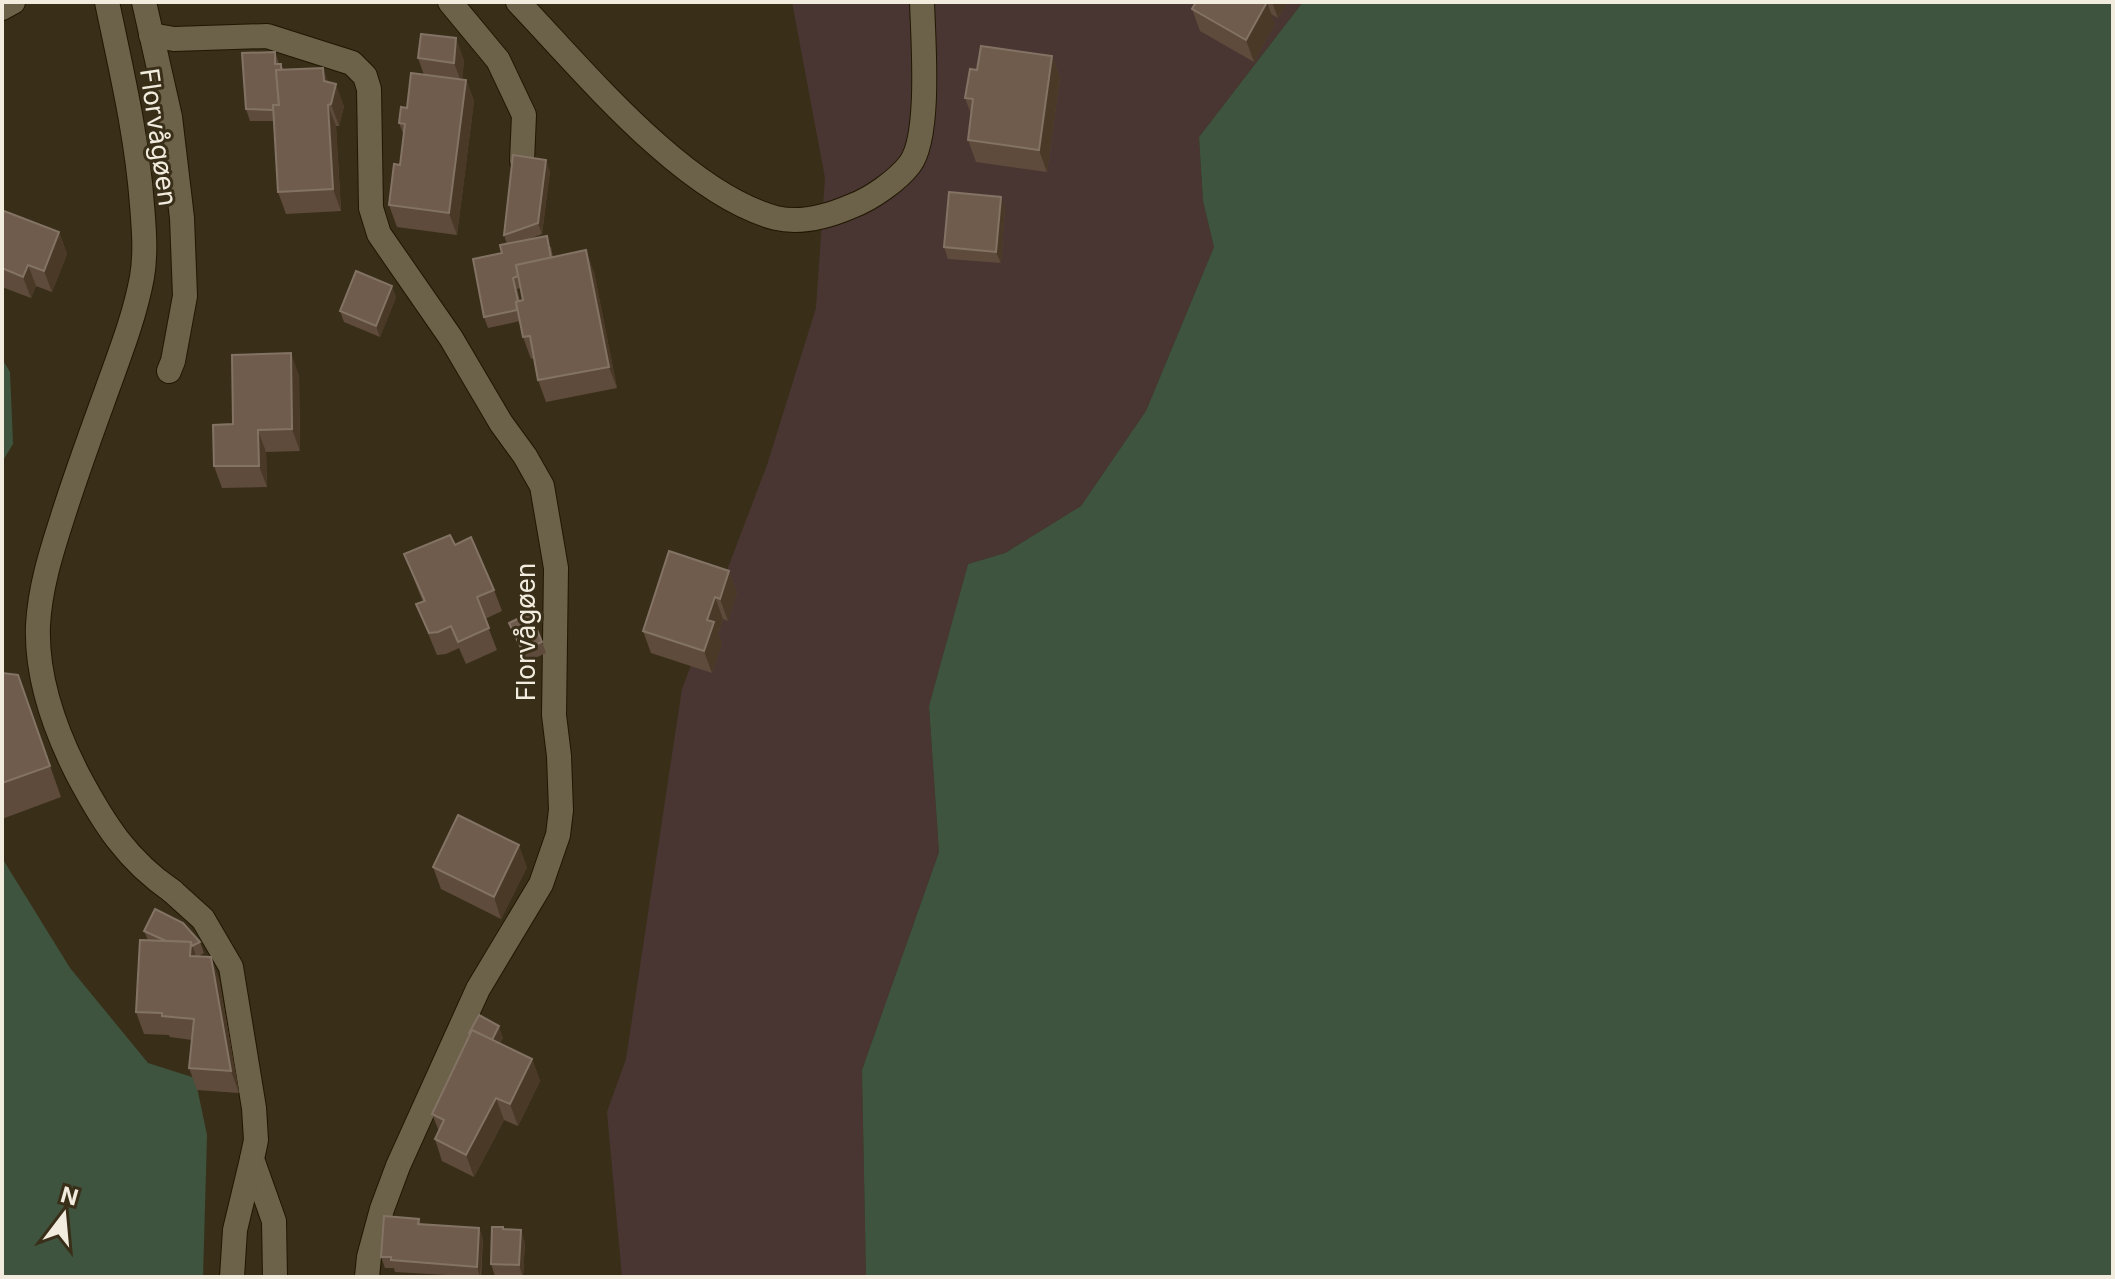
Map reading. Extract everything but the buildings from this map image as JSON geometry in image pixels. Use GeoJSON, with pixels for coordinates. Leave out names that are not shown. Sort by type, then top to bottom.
{"type":"FeatureCollection","features":[{"type":"Feature","properties":{"kind":"street"},"geometry":{"type":"LineString","coordinates":[[2,8],[13,2]]}},
{"type":"Feature","properties":{"kind":"street","name":"Florvågøen"},"geometry":{"type":"LineString","coordinates":[[107,2],[135,139],[144,236],[142,275],[131,324],[49,560],[38,625],[39,659],[52,713],[68,756],[93,804],[124,850],[147,874],[172,891],[203,919],[231,967],[254,1108],[256,1140],[235,1230],[232,1277]]}},
{"type":"Feature","properties":{"kind":"street","name":"Florvågøen"},"geometry":{"type":"LineString","coordinates":[[144,2],[170,117],[182,218],[185,296],[169,371]]}},
{"type":"Feature","properties":{"kind":"street"},"geometry":{"type":"LineString","coordinates":[[450,2],[498,60],[524,115],[522,161]]}},
{"type":"Feature","properties":{"kind":"street"},"geometry":{"type":"LineString","coordinates":[[518,2],[622,111],[697,178],[742,204],[776,218],[800,220],[832,214],[862,203],[911,163],[922,121],[922,2]]}},
{"type":"Feature","properties":{"kind":"street","name":"Florvågøen"},"geometry":{"type":"LineString","coordinates":[[151,35],[174,39],[267,36],[352,63],[365,76],[369,89],[371,208],[379,234],[451,338],[542,486],[556,568],[554,715],[560,783],[558,835],[541,884],[478,989],[398,1166],[382,1209],[367,1277]]}},
{"type":"Feature","properties":{"kind":"street","name":"Florvågøen"},"geometry":{"type":"LineString","coordinates":[[252,1159],[274,1221],[275,1277]]}},
{"type":"Feature","properties":{"kind":"shaded area"},"geometry":{"type":"Polygon","coordinates":[[[792,2],[1303,2],[1199,137],[1203,201],[1214,247],[1146,411],[1081,506],[1005,553],[968,564],[929,706],[939,852],[862,1070],[866,1277],[622,1277],[607,1112],[626,1059],[682,689],[767,465],[816,308],[825,178],[792,2]]]}},
{"type":"Feature","properties":{"kind":"shaded area"},"geometry":{"type":"Polygon","coordinates":[[[1303,2],[2113,2],[2113,1277],[866,1277],[862,1070],[939,852],[929,706],[968,564],[1005,553],[1081,506],[1146,411],[1214,247],[1203,201],[1199,137],[1303,2]]]}},
{"type":"Feature","properties":{"kind":"shaded area"},"geometry":{"type":"Polygon","coordinates":[[[2,359],[10,372],[13,444],[2,462],[2,359]]]}},
{"type":"Feature","properties":{"kind":"shaded area"},"geometry":{"type":"Polygon","coordinates":[[[2,858],[70,968],[148,1063],[195,1078],[207,1135],[203,1277],[2,1277],[2,858]]]}}]}
